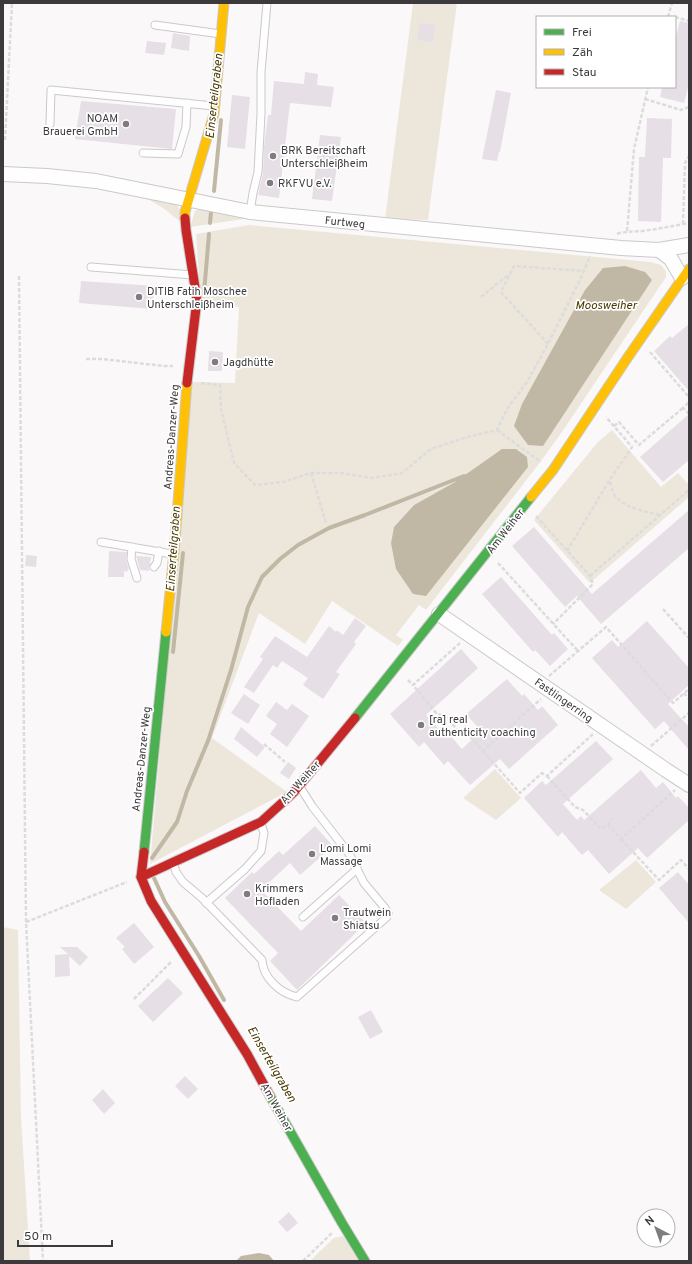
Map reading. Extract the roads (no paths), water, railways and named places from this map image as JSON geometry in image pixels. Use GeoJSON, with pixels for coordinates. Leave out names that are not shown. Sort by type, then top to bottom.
{"type":"FeatureCollection","features":[{"type":"Feature","properties":{"kind":"street","name":"Andreas-Danzer-Weg"},"geometry":{"type":"LineString","coordinates":[[141,877],[174,555],[188,365],[197,300],[186,230],[185,212],[214,114],[224,3]]}},
{"type":"Feature","properties":{"kind":"street","name":"Furtweg"},"geometry":{"type":"LineString","coordinates":[[3,174],[96,180],[250,212],[592,246],[659,250],[689,245]]}},
{"type":"Feature","properties":{"kind":"street","name":"Am Weiher"},"geometry":{"type":"LineString","coordinates":[[365,1261],[247,1054],[151,901],[141,877],[261,822],[300,786],[553,470],[685,273],[659,250]]}},
{"type":"Feature","properties":{"kind":"street","name":"Fastlingerring"},"geometry":{"type":"LineString","coordinates":[[439,614],[686,784]]}},
{"type":"Feature","properties":{"kind":"lane"},"geometry":{"type":"LineString","coordinates":[[250,212],[258,172],[261,114],[261,72],[267,3]]}},
{"type":"Feature","properties":{"kind":"lane"},"geometry":{"type":"LineString","coordinates":[[155,25],[221,34]]}},
{"type":"Feature","properties":{"kind":"lane"},"geometry":{"type":"LineString","coordinates":[[50,124],[51,90],[214,106]]}},
{"type":"Feature","properties":{"kind":"lane"},"geometry":{"type":"LineString","coordinates":[[143,152],[178,154],[186,128],[188,103]]}},
{"type":"Feature","properties":{"kind":"lane"},"geometry":{"type":"LineString","coordinates":[[91,267],[193,275]]}},
{"type":"Feature","properties":{"kind":"lane"},"geometry":{"type":"LineString","coordinates":[[101,542],[159,551],[174,555]]}},
{"type":"Feature","properties":{"kind":"lane"},"geometry":{"type":"LineString","coordinates":[[132,547],[131,559],[137,578]]}},
{"type":"Feature","properties":{"kind":"lane"},"geometry":{"type":"LineString","coordinates":[[154,567],[157,563],[159,551]]}},
{"type":"Feature","properties":{"kind":"lane"},"geometry":{"type":"LineString","coordinates":[[173,862],[176,872],[183,882],[206,903],[262,960],[262,966],[270,980],[279,989],[297,997],[387,917],[388,913],[364,884],[350,855],[316,811],[300,786]]}},
{"type":"Feature","properties":{"kind":"lane"},"geometry":{"type":"LineString","coordinates":[[206,903],[245,869],[261,851],[264,833],[261,822]]}},
{"type":"Feature","properties":{"kind":"lane"},"geometry":{"type":"LineString","coordinates":[[303,917],[357,869]]}},
{"type":"Feature","properties":{"kind":"water","name":"Moosweiher"},"geometry":{"type":"Polygon","coordinates":[[[625,266],[645,272],[652,280],[543,446],[528,445],[514,426],[522,404],[585,290],[603,268],[625,266]]]}},
{"type":"Feature","properties":{"kind":"water"},"geometry":{"type":"Polygon","coordinates":[[[502,449],[516,449],[527,457],[528,467],[426,596],[413,594],[396,569],[391,543],[394,527],[414,505],[455,482],[502,449]]]}},
{"type":"Feature","properties":{"kind":"water"},"geometry":{"type":"Polygon","coordinates":[[[259,1253],[269,1255],[274,1261],[236,1261],[241,1256],[259,1253]]]}},
{"type":"Feature","properties":{"kind":"waterway","name":"Einserteilgraben"},"geometry":{"type":"LineString","coordinates":[[214,191],[221,120]]}},
{"type":"Feature","properties":{"kind":"waterway"},"geometry":{"type":"LineString","coordinates":[[210,223],[211,212]]}},
{"type":"Feature","properties":{"kind":"waterway","name":"Einserteilgraben"},"geometry":{"type":"LineString","coordinates":[[204,293],[209,234]]}},
{"type":"Feature","properties":{"kind":"waterway"},"geometry":{"type":"LineString","coordinates":[[152,858],[177,822],[187,791],[208,741],[231,670],[248,607],[262,577],[280,559],[298,545],[329,528],[464,476]]}},
{"type":"Feature","properties":{"kind":"waterway","name":"Einserteilgraben"},"geometry":{"type":"LineString","coordinates":[[173,652],[183,553]]}},
{"type":"Feature","properties":{"kind":"waterway","name":"Einserteilgraben"},"geometry":{"type":"LineString","coordinates":[[154,878],[165,902],[199,956],[224,1000]]}},
{"type":"Feature","properties":{"kind":"place","name":"NOAM Brauerei GmbH"},"geometry":{"type":"Point","coordinates":[126,124]}},
{"type":"Feature","properties":{"kind":"place","name":"BRK Bereitschaft Unterschleißheim"},"geometry":{"type":"Point","coordinates":[273,156]}},
{"type":"Feature","properties":{"kind":"place","name":"RKFVU e.V."},"geometry":{"type":"Point","coordinates":[270,183]}},
{"type":"Feature","properties":{"kind":"place","name":"DITIB Fatih Moschee Unterschleißheim"},"geometry":{"type":"Point","coordinates":[139,297]}},
{"type":"Feature","properties":{"kind":"place","name":"Jagdhütte"},"geometry":{"type":"Point","coordinates":[215,362]}},
{"type":"Feature","properties":{"kind":"place","name":"[ra] real authenticity coaching"},"geometry":{"type":"Point","coordinates":[421,725]}},
{"type":"Feature","properties":{"kind":"place","name":"Lomi Lomi Massage"},"geometry":{"type":"Point","coordinates":[312,854]}},
{"type":"Feature","properties":{"kind":"place","name":"Krimmers Hofladen"},"geometry":{"type":"Point","coordinates":[247,894]}},
{"type":"Feature","properties":{"kind":"place","name":"Trautwein Shiatsu"},"geometry":{"type":"Point","coordinates":[335,918]}}]}
